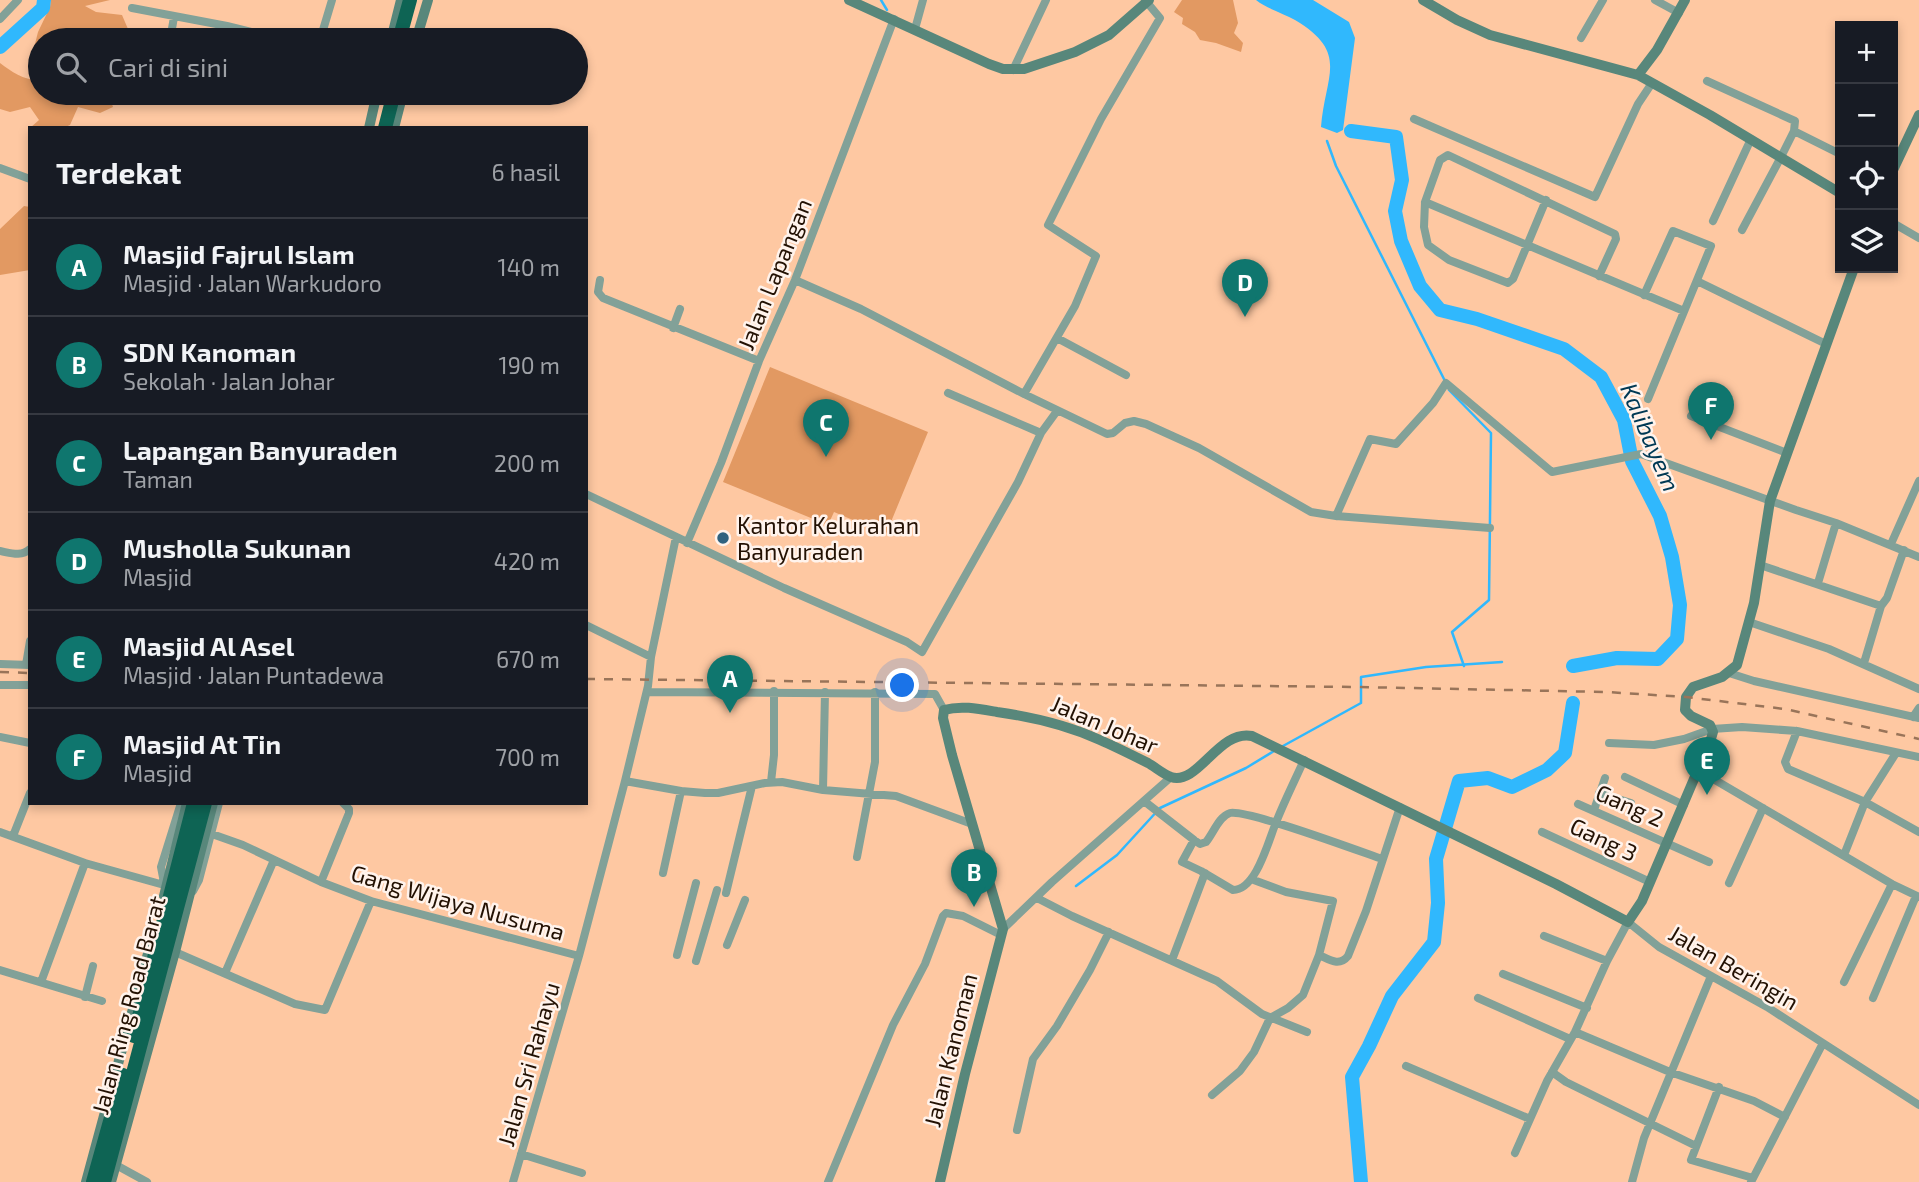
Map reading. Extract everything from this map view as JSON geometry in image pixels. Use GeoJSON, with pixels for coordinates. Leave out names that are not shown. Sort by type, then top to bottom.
{"type":"FeatureCollection","features":[{"type":"Feature","properties":{"kind":"highway"},"geometry":{"type":"LineString","coordinates":[[402,28],[410,0]]}},
{"type":"Feature","properties":{"kind":"highway"},"geometry":{"type":"LineString","coordinates":[[411,28],[418,0]]}},
{"type":"Feature","properties":{"kind":"highway"},"geometry":{"type":"LineString","coordinates":[[378,126],[383,105]]}},
{"type":"Feature","properties":{"kind":"highway"},"geometry":{"type":"LineString","coordinates":[[386,126],[391,105]]}},
{"type":"Feature","properties":{"kind":"highway"},"geometry":{"type":"LineString","coordinates":[[177,884],[194,805]]}},
{"type":"Feature","properties":{"kind":"highway"},"geometry":{"type":"LineString","coordinates":[[177,884],[204,805]]}},
{"type":"Feature","properties":{"kind":"highway","name":"Jalan Ring Road Barat"},"geometry":{"type":"LineString","coordinates":[[108,1147],[122,1065],[177,884]]}},
{"type":"Feature","properties":{"kind":"highway","name":"Jalan Ring Road Barat"},"geometry":{"type":"LineString","coordinates":[[108,1147],[177,884]]}},
{"type":"Feature","properties":{"kind":"highway"},"geometry":{"type":"LineString","coordinates":[[93,1182],[108,1147]]}},
{"type":"Feature","properties":{"kind":"highway"},"geometry":{"type":"LineString","coordinates":[[104,1182],[108,1147]]}},
{"type":"Feature","properties":{"kind":"street"},"geometry":{"type":"LineString","coordinates":[[0,19],[18,0]]}},
{"type":"Feature","properties":{"kind":"street"},"geometry":{"type":"LineString","coordinates":[[324,28],[332,0]]}},
{"type":"Feature","properties":{"kind":"street"},"geometry":{"type":"LineString","coordinates":[[394,28],[401,0]]}},
{"type":"Feature","properties":{"kind":"street"},"geometry":{"type":"LineString","coordinates":[[420,28],[428,0]]}},
{"type":"Feature","properties":{"kind":"street"},"geometry":{"type":"LineString","coordinates":[[849,0],[989,64],[1013,70],[1024,69],[1075,52],[1109,35],[1147,1],[1160,18],[1101,119],[1048,225],[1096,256],[1075,306],[1024,394]]}},
{"type":"Feature","properties":{"kind":"street"},"geometry":{"type":"LineString","coordinates":[[915,29],[923,0]]}},
{"type":"Feature","properties":{"kind":"street"},"geometry":{"type":"LineString","coordinates":[[1013,70],[1046,0]]}},
{"type":"Feature","properties":{"kind":"street"},"geometry":{"type":"LineString","coordinates":[[1423,0],[1490,35],[1638,75],[1835,190]]}},
{"type":"Feature","properties":{"kind":"street"},"geometry":{"type":"LineString","coordinates":[[1581,38],[1603,0]]}},
{"type":"Feature","properties":{"kind":"street"},"geometry":{"type":"LineString","coordinates":[[1656,0],[1679,13]]}},
{"type":"Feature","properties":{"kind":"street"},"geometry":{"type":"LineString","coordinates":[[1638,75],[1657,50],[1685,0]]}},
{"type":"Feature","properties":{"kind":"street"},"geometry":{"type":"LineString","coordinates":[[132,8],[218,28]]}},
{"type":"Feature","properties":{"kind":"street"},"geometry":{"type":"LineString","coordinates":[[172,28],[174,17]]}},
{"type":"Feature","properties":{"kind":"street","name":"Jalan Lapangan"},"geometry":{"type":"LineString","coordinates":[[687,543],[721,463],[759,360],[795,280],[894,19]]}},
{"type":"Feature","properties":{"kind":"street"},"geometry":{"type":"LineString","coordinates":[[1707,81],[1795,121],[1794,131],[1742,230]]}},
{"type":"Feature","properties":{"kind":"street"},"geometry":{"type":"LineString","coordinates":[[1414,119],[1595,197],[1638,104],[1652,83]]}},
{"type":"Feature","properties":{"kind":"street"},"geometry":{"type":"LineString","coordinates":[[369,126],[374,105]]}},
{"type":"Feature","properties":{"kind":"street"},"geometry":{"type":"LineString","coordinates":[[395,126],[400,105]]}},
{"type":"Feature","properties":{"kind":"street"},"geometry":{"type":"LineString","coordinates":[[1898,159],[1919,115]]}},
{"type":"Feature","properties":{"kind":"street"},"geometry":{"type":"LineString","coordinates":[[1794,131],[1835,152]]}},
{"type":"Feature","properties":{"kind":"street"},"geometry":{"type":"LineString","coordinates":[[1713,220],[1751,139]]}},
{"type":"Feature","properties":{"kind":"street"},"geometry":{"type":"LineString","coordinates":[[1546,200],[1513,279],[1508,283],[1449,260],[1428,245],[1425,237],[1425,202],[1440,160],[1448,155],[1546,200],[1616,235],[1599,276]]}},
{"type":"Feature","properties":{"kind":"street"},"geometry":{"type":"LineString","coordinates":[[0,168],[28,178]]}},
{"type":"Feature","properties":{"kind":"street"},"geometry":{"type":"LineString","coordinates":[[1425,202],[1684,311]]}},
{"type":"Feature","properties":{"kind":"street"},"geometry":{"type":"LineString","coordinates":[[1898,226],[1919,238]]}},
{"type":"Feature","properties":{"kind":"street"},"geometry":{"type":"LineString","coordinates":[[1644,295],[1673,231],[1711,246]]}},
{"type":"Feature","properties":{"kind":"street"},"geometry":{"type":"LineString","coordinates":[[1648,399],[1715,237]]}},
{"type":"Feature","properties":{"kind":"street"},"geometry":{"type":"LineString","coordinates":[[1515,1153],[1552,1073],[1587,1008],[1607,961],[1639,907],[1710,742],[1712,729],[1707,722],[1691,716],[1685,710],[1686,697],[1693,687],[1729,673],[1737,665],[1749,622],[1770,501],[1852,273]]}},
{"type":"Feature","properties":{"kind":"street"},"geometry":{"type":"LineString","coordinates":[[600,279],[598,292],[603,298],[759,360]]}},
{"type":"Feature","properties":{"kind":"street"},"geometry":{"type":"LineString","coordinates":[[795,280],[861,309],[1024,394],[1110,435],[1125,423],[1135,421],[1146,424],[1199,448],[1305,510],[1336,516],[1490,528]]}},
{"type":"Feature","properties":{"kind":"street"},"geometry":{"type":"LineString","coordinates":[[1697,281],[1826,344]]}},
{"type":"Feature","properties":{"kind":"street"},"geometry":{"type":"LineString","coordinates":[[673,328],[680,309]]}},
{"type":"Feature","properties":{"kind":"street"},"geometry":{"type":"LineString","coordinates":[[1057,338],[1126,375]]}},
{"type":"Feature","properties":{"kind":"street"},"geometry":{"type":"LineString","coordinates":[[1336,516],[1370,439],[1396,444],[1447,384],[1552,472],[1641,454],[1836,523],[1919,557]]}},
{"type":"Feature","properties":{"kind":"street"},"geometry":{"type":"LineString","coordinates":[[947,393],[1041,432]]}},
{"type":"Feature","properties":{"kind":"street"},"geometry":{"type":"LineString","coordinates":[[588,495],[795,594],[907,642],[922,652],[1018,482],[1041,432],[1058,411]]}},
{"type":"Feature","properties":{"kind":"street"},"geometry":{"type":"LineString","coordinates":[[1691,416],[1787,453]]}},
{"type":"Feature","properties":{"kind":"street"},"geometry":{"type":"LineString","coordinates":[[1891,544],[1919,481]]}},
{"type":"Feature","properties":{"kind":"street"},"geometry":{"type":"LineString","coordinates":[[1818,583],[1836,523]]}},
{"type":"Feature","properties":{"kind":"street","name":"Jalan Sri Rahayu"},"geometry":{"type":"LineString","coordinates":[[513,1182],[579,956],[625,780],[647,691],[651,657],[676,537]]}},
{"type":"Feature","properties":{"kind":"street"},"geometry":{"type":"LineString","coordinates":[[1864,663],[1881,606],[1887,598],[1904,550]]}},
{"type":"Feature","properties":{"kind":"street"},"geometry":{"type":"LineString","coordinates":[[0,551],[19,555],[28,551]]}},
{"type":"Feature","properties":{"kind":"street"},"geometry":{"type":"LineString","coordinates":[[1760,565],[1881,606]]}},
{"type":"Feature","properties":{"kind":"street"},"geometry":{"type":"LineString","coordinates":[[1749,622],[1829,649],[1919,689]]}},
{"type":"Feature","properties":{"kind":"street"},"geometry":{"type":"LineString","coordinates":[[588,626],[651,657]]}},
{"type":"Feature","properties":{"kind":"street"},"geometry":{"type":"LineString","coordinates":[[0,664],[28,665]]}},
{"type":"Feature","properties":{"kind":"street"},"geometry":{"type":"LineString","coordinates":[[1729,673],[1916,717],[1919,708]]}},
{"type":"Feature","properties":{"kind":"street"},"geometry":{"type":"LineString","coordinates":[[0,685],[28,685]]}},
{"type":"Feature","properties":{"kind":"street"},"geometry":{"type":"LineString","coordinates":[[647,691],[935,694],[944,710],[943,718],[952,755],[1002,932]]}},
{"type":"Feature","properties":{"kind":"street"},"geometry":{"type":"LineString","coordinates":[[771,782],[774,755],[774,691]]}},
{"type":"Feature","properties":{"kind":"street"},"geometry":{"type":"LineString","coordinates":[[823,790],[825,692]]}},
{"type":"Feature","properties":{"kind":"street"},"geometry":{"type":"LineString","coordinates":[[857,856],[870,794],[876,740],[875,692]]}},
{"type":"Feature","properties":{"kind":"street","name":"Jalan Johar"},"geometry":{"type":"LineString","coordinates":[[944,710],[973,708],[1034,717],[1060,724],[1100,740],[1171,777],[1179,778],[1189,774],[1238,735],[1255,737],[1628,922]]}},
{"type":"Feature","properties":{"kind":"street"},"geometry":{"type":"LineString","coordinates":[[1609,743],[1654,745],[1684,739],[1712,729],[1742,727],[1797,731],[1919,757]]}},
{"type":"Feature","properties":{"kind":"street"},"geometry":{"type":"LineString","coordinates":[[1797,731],[1785,762],[1787,768],[1865,802],[1919,832]]}},
{"type":"Feature","properties":{"kind":"street"},"geometry":{"type":"LineString","coordinates":[[0,737],[28,743]]}},
{"type":"Feature","properties":{"kind":"street"},"geometry":{"type":"LineString","coordinates":[[1844,855],[1865,802],[1896,753]]}},
{"type":"Feature","properties":{"kind":"street"},"geometry":{"type":"LineString","coordinates":[[1194,840],[1182,862],[1235,891],[1242,888],[1251,879],[1267,847],[1304,760]]}},
{"type":"Feature","properties":{"kind":"street"},"geometry":{"type":"LineString","coordinates":[[1698,770],[1918,897],[1873,998]]}},
{"type":"Feature","properties":{"kind":"street"},"geometry":{"type":"LineString","coordinates":[[1002,932],[1171,777]]}},
{"type":"Feature","properties":{"kind":"street"},"geometry":{"type":"LineString","coordinates":[[1625,777],[1684,805]]}},
{"type":"Feature","properties":{"kind":"street"},"geometry":{"type":"LineString","coordinates":[[1594,810],[1605,779]]}},
{"type":"Feature","properties":{"kind":"street"},"geometry":{"type":"LineString","coordinates":[[625,780],[681,791],[718,793],[782,782],[823,790],[909,799],[972,824]]}},
{"type":"Feature","properties":{"kind":"street"},"geometry":{"type":"LineString","coordinates":[[696,961],[722,891],[752,786]]}},
{"type":"Feature","properties":{"kind":"street"},"geometry":{"type":"LineString","coordinates":[[663,873],[681,791]]}},
{"type":"Feature","properties":{"kind":"street"},"geometry":{"type":"LineString","coordinates":[[1598,793],[1631,803]]}},
{"type":"Feature","properties":{"kind":"street"},"geometry":{"type":"LineString","coordinates":[[13,836],[28,798]]}},
{"type":"Feature","properties":{"kind":"street"},"geometry":{"type":"LineString","coordinates":[[1144,801],[1200,844],[1206,842],[1221,820],[1230,813],[1241,813],[1382,859]]}},
{"type":"Feature","properties":{"kind":"street","name":"Gang 2"},"geometry":{"type":"LineString","coordinates":[[1578,804],[1709,862]]}},
{"type":"Feature","properties":{"kind":"street"},"geometry":{"type":"LineString","coordinates":[[177,884],[161,867],[180,805]]}},
{"type":"Feature","properties":{"kind":"street"},"geometry":{"type":"LineString","coordinates":[[111,1182],[175,952],[177,884],[187,805]]}},
{"type":"Feature","properties":{"kind":"street"},"geometry":{"type":"LineString","coordinates":[[177,884],[212,805]]}},
{"type":"Feature","properties":{"kind":"street"},"geometry":{"type":"LineString","coordinates":[[0,832],[85,863],[177,884],[199,880],[219,805]]}},
{"type":"Feature","properties":{"kind":"street"},"geometry":{"type":"LineString","coordinates":[[321,882],[349,813],[345,805]]}},
{"type":"Feature","properties":{"kind":"street"},"geometry":{"type":"LineString","coordinates":[[1319,955],[1339,962],[1348,956],[1366,911],[1400,807]]}},
{"type":"Feature","properties":{"kind":"street"},"geometry":{"type":"LineString","coordinates":[[1729,883],[1763,808]]}},
{"type":"Feature","properties":{"kind":"street","name":"Gang 3"},"geometry":{"type":"LineString","coordinates":[[1542,832],[1650,882]]}},
{"type":"Feature","properties":{"kind":"street","name":"Gang Wijaya Nusuma"},"geometry":{"type":"LineString","coordinates":[[212,834],[371,901],[579,956]]}},
{"type":"Feature","properties":{"kind":"street"},"geometry":{"type":"LineString","coordinates":[[225,974],[274,860]]}},
{"type":"Feature","properties":{"kind":"street"},"geometry":{"type":"LineString","coordinates":[[41,982],[85,863]]}},
{"type":"Feature","properties":{"kind":"street"},"geometry":{"type":"LineString","coordinates":[[1172,960],[1205,873]]}},
{"type":"Feature","properties":{"kind":"street"},"geometry":{"type":"LineString","coordinates":[[1212,1095],[1240,1071],[1254,1052],[1270,1018],[1279,1015],[1303,995],[1319,955],[1333,901],[1286,892],[1251,879]]}},
{"type":"Feature","properties":{"kind":"street"},"geometry":{"type":"LineString","coordinates":[[677,955],[696,883]]}},
{"type":"Feature","properties":{"kind":"street"},"geometry":{"type":"LineString","coordinates":[[1844,982],[1892,884]]}},
{"type":"Feature","properties":{"kind":"street"},"geometry":{"type":"LineString","coordinates":[[1037,898],[1217,981],[1270,1018],[1307,1032]]}},
{"type":"Feature","properties":{"kind":"street"},"geometry":{"type":"LineString","coordinates":[[727,945],[745,900]]}},
{"type":"Feature","properties":{"kind":"street"},"geometry":{"type":"LineString","coordinates":[[175,952],[295,1004],[325,1010],[371,901]]}},
{"type":"Feature","properties":{"kind":"street"},"geometry":{"type":"LineString","coordinates":[[828,1182],[893,1025],[925,964],[943,916],[946,913],[956,914],[1002,932]]}},
{"type":"Feature","properties":{"kind":"street","name":"Jalan Beringin"},"geometry":{"type":"LineString","coordinates":[[1628,922],[1659,947],[1767,1007],[1919,1105]]}},
{"type":"Feature","properties":{"kind":"street","name":"Jalan Kanoman"},"geometry":{"type":"LineString","coordinates":[[940,1182],[1002,932]]}},
{"type":"Feature","properties":{"kind":"street"},"geometry":{"type":"LineString","coordinates":[[1017,1130],[1035,1054],[1057,1026],[1109,932]]}},
{"type":"Feature","properties":{"kind":"street"},"geometry":{"type":"LineString","coordinates":[[1544,936],[1607,961]]}},
{"type":"Feature","properties":{"kind":"street"},"geometry":{"type":"LineString","coordinates":[[85,997],[93,966]]}},
{"type":"Feature","properties":{"kind":"street"},"geometry":{"type":"LineString","coordinates":[[0,970],[102,1001]]}},
{"type":"Feature","properties":{"kind":"street"},"geometry":{"type":"LineString","coordinates":[[1503,974],[1587,1008]]}},
{"type":"Feature","properties":{"kind":"street"},"geometry":{"type":"LineString","coordinates":[[1632,1182],[1651,1122],[1710,976]]}},
{"type":"Feature","properties":{"kind":"street"},"geometry":{"type":"LineString","coordinates":[[1478,998],[1670,1072],[1719,1087],[1785,1116]]}},
{"type":"Feature","properties":{"kind":"street"},"geometry":{"type":"LineString","coordinates":[[1719,1087],[1690,1160],[1752,1180],[1823,1043]]}},
{"type":"Feature","properties":{"kind":"street"},"geometry":{"type":"LineString","coordinates":[[86,1182],[122,1065]]}},
{"type":"Feature","properties":{"kind":"street"},"geometry":{"type":"LineString","coordinates":[[1406,1066],[1530,1119]]}},
{"type":"Feature","properties":{"kind":"street"},"geometry":{"type":"LineString","coordinates":[[1552,1073],[1696,1146]]}},
{"type":"Feature","properties":{"kind":"street"},"geometry":{"type":"LineString","coordinates":[[521,1154],[582,1173]]}},
{"type":"Feature","properties":{"kind":"street"},"geometry":{"type":"LineString","coordinates":[[116,1165],[147,1182]]}},
{"type":"Feature","properties":{"kind":"shaded area"},"geometry":{"type":"Polygon","coordinates":[[[51,0],[110,0],[85,6],[96,12],[122,15],[128,28],[40,28],[51,0]]]}},
{"type":"Feature","properties":{"kind":"shaded area"},"geometry":{"type":"Polygon","coordinates":[[[1182,0],[1233,0],[1238,23],[1234,33],[1243,43],[1241,52],[1200,40],[1195,32],[1182,24],[1183,18],[1174,12],[1182,0]]]}},
{"type":"Feature","properties":{"kind":"shaded area"},"geometry":{"type":"Polygon","coordinates":[[[0,63],[14,73],[28,78],[28,105],[113,107],[100,113],[78,107],[68,126],[32,126],[39,120],[30,107],[10,112],[0,109],[0,63]]]}},
{"type":"Feature","properties":{"kind":"shaded area"},"geometry":{"type":"Polygon","coordinates":[[[24,206],[28,207],[28,270],[0,275],[0,229],[24,206]]]}},
{"type":"Feature","properties":{"kind":"shaded area"},"geometry":{"type":"Polygon","coordinates":[[[770,367],[928,432],[886,534],[834,512],[828,525],[723,482],[770,367]]]}},
{"type":"Feature","properties":{"kind":"water"},"geometry":{"type":"Polygon","coordinates":[[[1256,0],[1313,0],[1349,22],[1355,38],[1343,130],[1337,133],[1321,127],[1330,66],[1323,43],[1295,20],[1256,0]]]}},
{"type":"Feature","properties":{"kind":"waterway"},"geometry":{"type":"LineString","coordinates":[[0,47],[43,8],[44,0]]}},
{"type":"Feature","properties":{"kind":"waterway"},"geometry":{"type":"LineString","coordinates":[[881,0],[887,10]]}},
{"type":"Feature","properties":{"kind":"waterway","name":"Kalibayem"},"geometry":{"type":"LineString","coordinates":[[1351,131],[1396,137],[1402,180],[1395,211],[1401,241],[1420,286],[1440,310],[1477,319],[1564,349],[1601,377],[1624,420],[1632,461],[1660,516],[1672,557],[1680,605],[1677,639],[1658,659],[1617,658],[1573,666]]}},
{"type":"Feature","properties":{"kind":"waterway"},"geometry":{"type":"LineString","coordinates":[[1327,141],[1336,166],[1445,381]]}},
{"type":"Feature","properties":{"kind":"waterway"},"geometry":{"type":"LineString","coordinates":[[1449,390],[1491,433],[1489,600],[1452,632],[1464,666]]}},
{"type":"Feature","properties":{"kind":"waterway"},"geometry":{"type":"LineString","coordinates":[[1283,746],[1361,703],[1361,677],[1426,667],[1502,662]]}},
{"type":"Feature","properties":{"kind":"waterway","name":"Kalibayem"},"geometry":{"type":"LineString","coordinates":[[1361,1182],[1352,1077],[1392,996],[1434,942],[1438,903],[1436,859],[1459,781],[1488,778],[1512,787],[1547,770],[1565,753],[1573,703]]}},
{"type":"Feature","properties":{"kind":"waterway"},"geometry":{"type":"LineString","coordinates":[[1076,886],[1117,855],[1160,808],[1246,768],[1274,751]]}},
{"type":"Feature","properties":{"kind":"railway"},"geometry":{"type":"LineString","coordinates":[[0,672],[28,673]]}},
{"type":"Feature","properties":{"kind":"railway"},"geometry":{"type":"LineString","coordinates":[[588,679],[1606,692],[1686,697],[1785,709],[1919,739]]}},
{"type":"Feature","properties":{"kind":"place","name":"Musholla Sukunan"},"geometry":{"type":"Point","coordinates":[1245,317]}},
{"type":"Feature","properties":{"kind":"place","name":"Masjid At Tin"},"geometry":{"type":"Point","coordinates":[1711,440]}},
{"type":"Feature","properties":{"kind":"place","name":"Lapangan Banyuraden"},"geometry":{"type":"Point","coordinates":[826,457]}},
{"type":"Feature","properties":{"kind":"place","name":"Kantor Kelurahan Banyuraden"},"geometry":{"type":"Point","coordinates":[723,538]}},
{"type":"Feature","properties":{"kind":"place","name":"Masjid Fajrul Islam"},"geometry":{"type":"Point","coordinates":[730,713]}},
{"type":"Feature","properties":{"kind":"place","name":"Masjid Al Asel"},"geometry":{"type":"Point","coordinates":[1707,795]}},
{"type":"Feature","properties":{"kind":"place","name":"SDN Kanoman"},"geometry":{"type":"Point","coordinates":[974,907]}}]}
